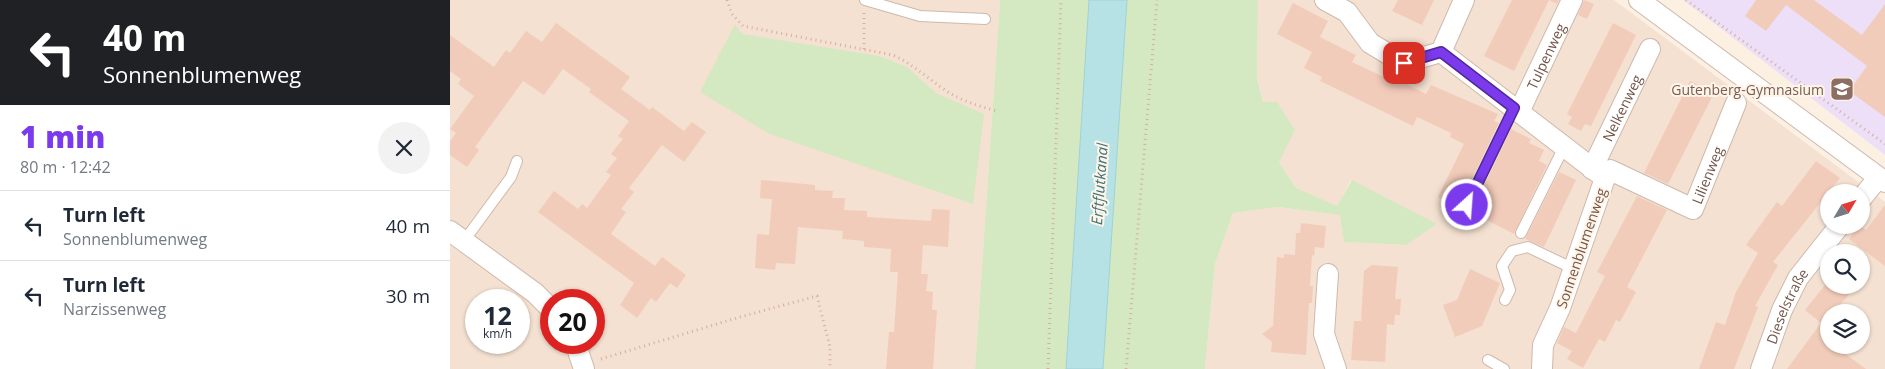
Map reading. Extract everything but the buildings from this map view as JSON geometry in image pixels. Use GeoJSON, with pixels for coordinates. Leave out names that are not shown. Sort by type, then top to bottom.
{"type":"FeatureCollection","features":[{"type":"Feature","properties":{"kind":"street"},"geometry":{"type":"LineString","coordinates":[[1325,0],[1347,12],[1370,43],[1404,63],[1441,52],[1464,0]]}},
{"type":"Feature","properties":{"kind":"street","name":"Tulpenweg"},"geometry":{"type":"LineString","coordinates":[[1516,110],[1572,0]]}},
{"type":"Feature","properties":{"kind":"street"},"geometry":{"type":"LineString","coordinates":[[1639,0],[1882,180],[1870,191]]}},
{"type":"Feature","properties":{"kind":"street","name":"Nelkenweg"},"geometry":{"type":"LineString","coordinates":[[1599,173],[1650,49]]}},
{"type":"Feature","properties":{"kind":"street","name":"Sonnenblumenweg"},"geometry":{"type":"LineString","coordinates":[[1441,52],[1599,173],[1574,269],[1560,308],[1543,345],[1541,368]]}},
{"type":"Feature","properties":{"kind":"street","name":"Lilienweg"},"geometry":{"type":"LineString","coordinates":[[1599,173],[1610,170],[1693,209],[1736,103]]}},
{"type":"Feature","properties":{"kind":"street","name":"Dieselstraße"},"geometry":{"type":"LineString","coordinates":[[1761,369],[1782,310],[1798,278],[1833,234]]}},
{"type":"Feature","properties":{"kind":"street"},"geometry":{"type":"LineString","coordinates":[[457,236],[540,298]]}},
{"type":"Feature","properties":{"kind":"street"},"geometry":{"type":"LineString","coordinates":[[1328,274],[1324,334],[1336,369]]}},
{"type":"Feature","properties":{"kind":"street"},"geometry":{"type":"LineString","coordinates":[[579,354],[583,367]]}},
{"type":"Feature","properties":{"kind":"lane"},"geometry":{"type":"LineString","coordinates":[[864,5],[920,16],[985,19]]}},
{"type":"Feature","properties":{"kind":"lane"},"geometry":{"type":"LineString","coordinates":[[1467,205],[1516,110]]}},
{"type":"Feature","properties":{"kind":"lane"},"geometry":{"type":"LineString","coordinates":[[1521,233],[1564,147]]}},
{"type":"Feature","properties":{"kind":"lane"},"geometry":{"type":"LineString","coordinates":[[457,236],[506,184],[518,161]]}},
{"type":"Feature","properties":{"kind":"lane"},"geometry":{"type":"LineString","coordinates":[[1505,300],[1510,290],[1502,266],[1512,251],[1528,247],[1574,269]]}},
{"type":"Feature","properties":{"kind":"lane"},"geometry":{"type":"LineString","coordinates":[[1488,360],[1504,369]]}},
{"type":"Feature","properties":{"kind":"path"},"geometry":{"type":"LineString","coordinates":[[727,0],[728,6],[736,20],[750,29],[893,55],[908,62],[946,91],[962,100],[996,111]]}},
{"type":"Feature","properties":{"kind":"path"},"geometry":{"type":"LineString","coordinates":[[1048,369],[1061,0]]}},
{"type":"Feature","properties":{"kind":"path"},"geometry":{"type":"LineString","coordinates":[[1126,369],[1157,0]]}},
{"type":"Feature","properties":{"kind":"path"},"geometry":{"type":"LineString","coordinates":[[1686,0],[1885,144]]}},
{"type":"Feature","properties":{"kind":"path"},"geometry":{"type":"LineString","coordinates":[[864,5],[864,49]]}},
{"type":"Feature","properties":{"kind":"path"},"geometry":{"type":"LineString","coordinates":[[583,367],[740,317],[817,296],[830,347],[830,369]]}},
{"type":"Feature","properties":{"kind":"shaded area"},"geometry":{"type":"Polygon","coordinates":[[[450,0],[1000,0],[975,369],[450,369],[450,0]]]}},
{"type":"Feature","properties":{"kind":"shaded area"},"geometry":{"type":"Polygon","coordinates":[[[1258,0],[1614,0],[1861,184],[1820,184],[1820,234],[1870,234],[1870,191],[1885,202],[1885,369],[1205,369],[1215,264],[1233,213],[1278,207],[1341,215],[1344,242],[1406,245],[1351,180],[1337,207],[1296,188],[1279,162],[1257,78],[1258,0]]]}},
{"type":"Feature","properties":{"kind":"shaded area","name":"Gutenberg-Gymnasium"},"geometry":{"type":"Polygon","coordinates":[[[1683,0],[1885,0],[1885,155],[1715,24],[1683,0]]]}},
{"type":"Feature","properties":{"kind":"green space"},"geometry":{"type":"Polygon","coordinates":[[[1000,0],[1089,0],[1066,369],[975,369],[1000,0]]]}},
{"type":"Feature","properties":{"kind":"green space"},"geometry":{"type":"Polygon","coordinates":[[[1127,0],[1258,0],[1257,78],[1263,102],[1277,102],[1295,130],[1279,162],[1296,188],[1337,206],[1352,180],[1437,224],[1406,245],[1344,242],[1340,215],[1278,207],[1233,213],[1215,264],[1205,369],[1103,369],[1127,0]]]}},
{"type":"Feature","properties":{"kind":"green space"},"geometry":{"type":"Polygon","coordinates":[[[735,24],[742,34],[879,56],[907,67],[936,93],[984,114],[973,204],[770,134],[700,92],[735,24]]]}},
{"type":"Feature","properties":{"kind":"water","name":"Erftflutkanal"},"geometry":{"type":"Polygon","coordinates":[[[1089,0],[1127,0],[1103,369],[1066,369],[1089,0]]]}},
{"type":"Feature","properties":{"kind":"place","name":"Gutenberg-Gymnasium"},"geometry":{"type":"Point","coordinates":[1842,89]}},
{"type":"Feature","properties":{"kind":"route"},"geometry":{"type":"LineString","coordinates":[[1404,63],[1441,52],[1514,108],[1467,205]]}}]}
